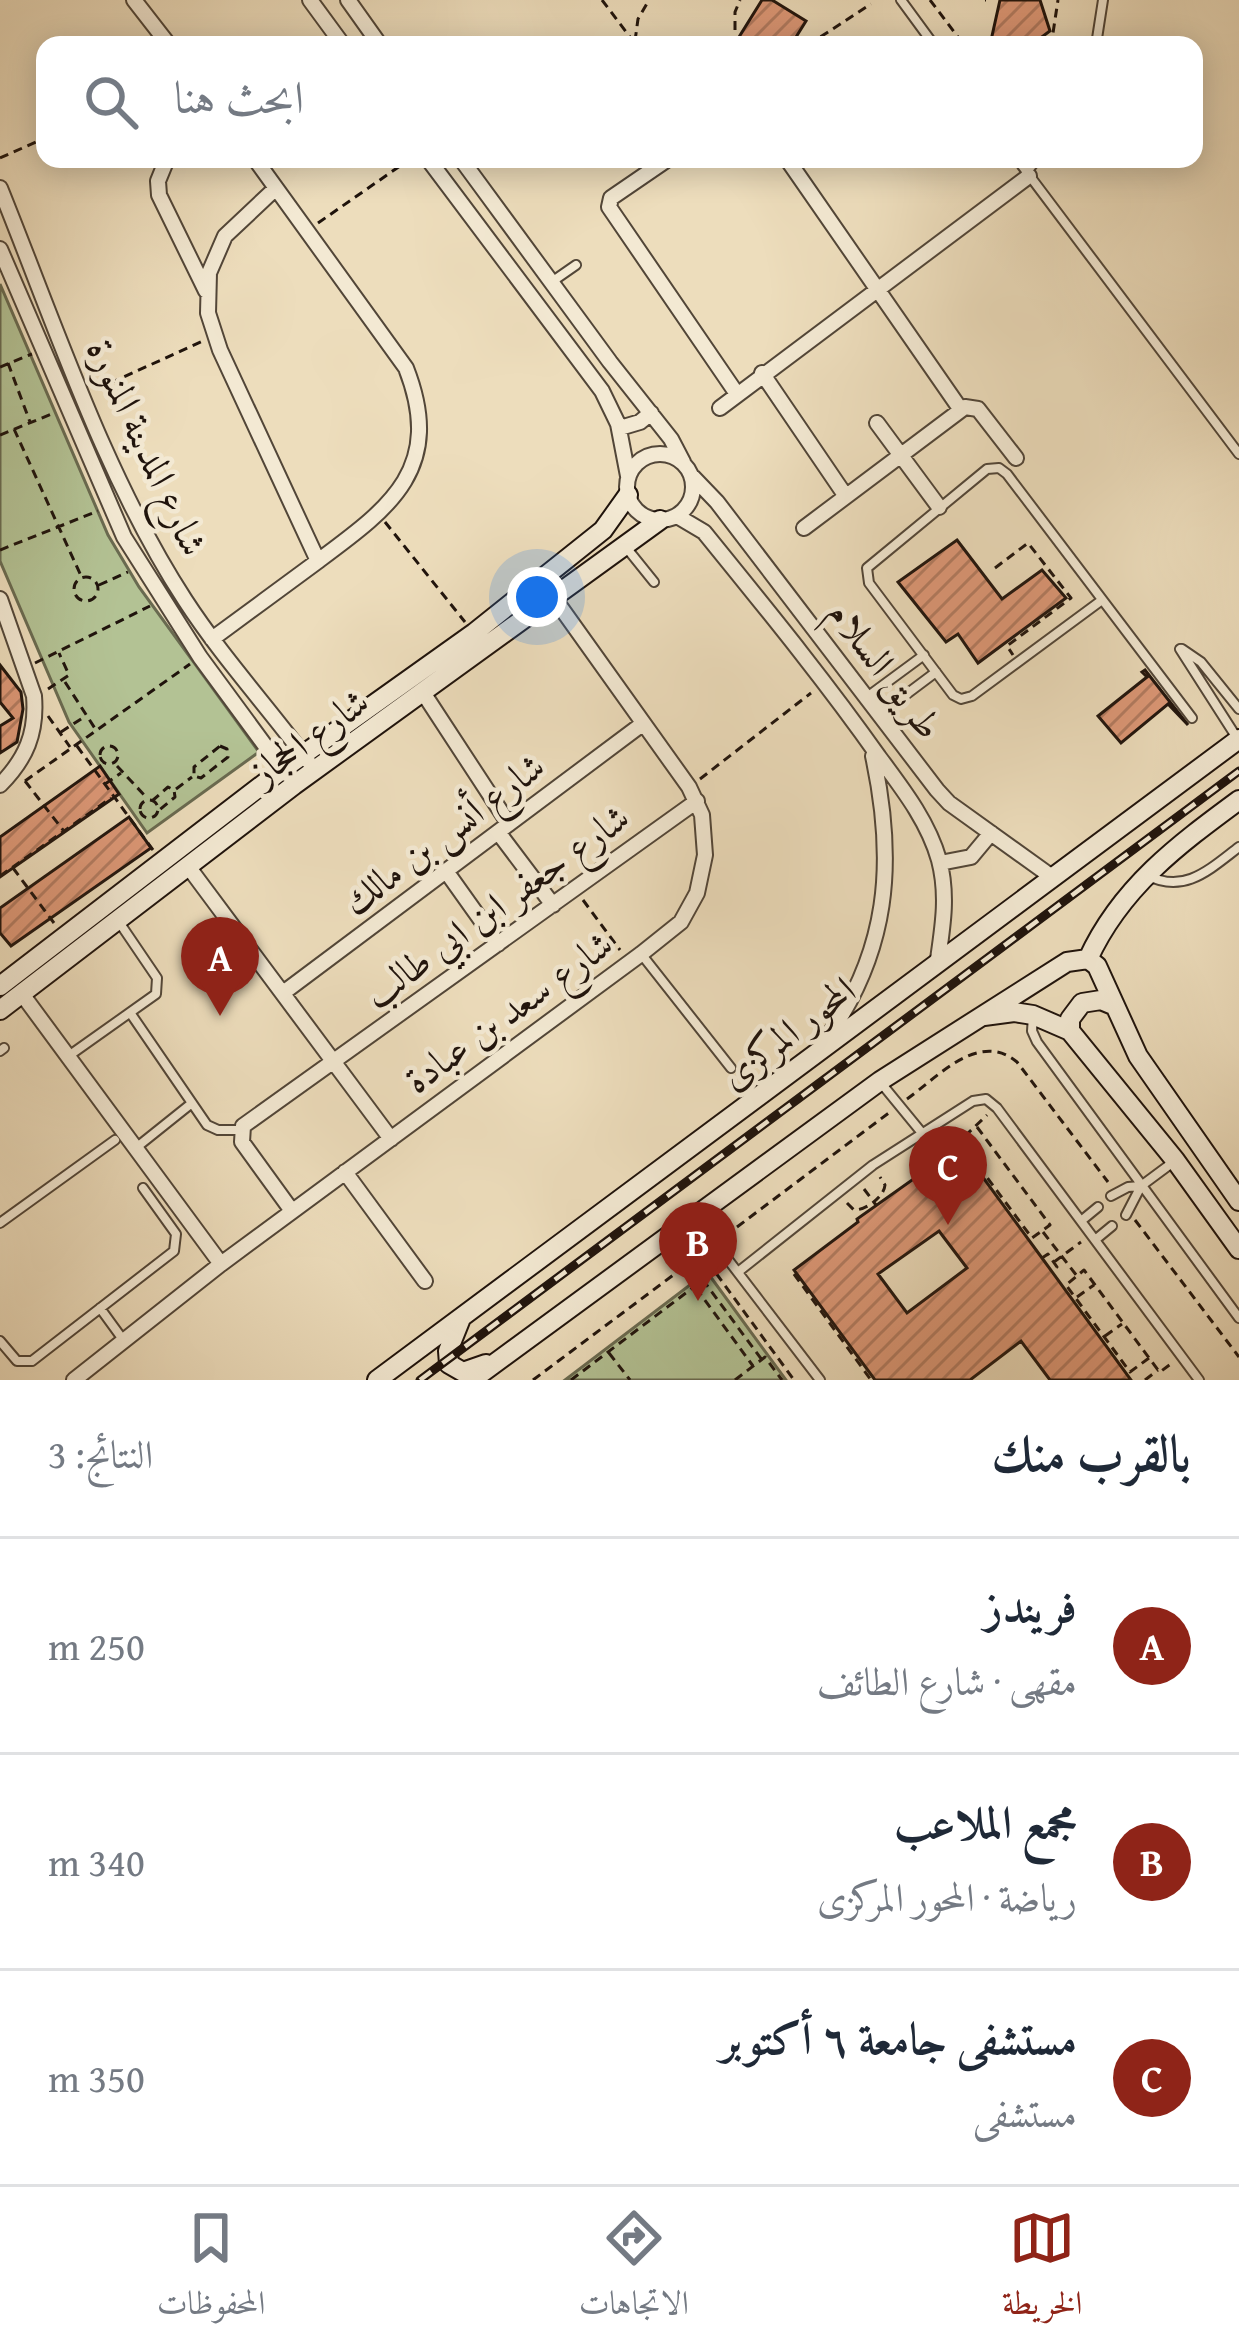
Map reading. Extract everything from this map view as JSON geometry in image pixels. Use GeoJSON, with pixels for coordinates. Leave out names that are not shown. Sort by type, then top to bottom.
{"type":"FeatureCollection","features":[{"type":"Feature","properties":{"kind":"main road","name":"شارع الحجاز"},"geometry":{"type":"LineString","coordinates":[[309,763],[603,530],[628,486]]}},
{"type":"Feature","properties":{"kind":"main road","name":"شارع الحجاز"},"geometry":{"type":"LineString","coordinates":[[0,986],[163,863],[309,763],[424,694],[625,544],[668,518]]}},
{"type":"Feature","properties":{"kind":"main road","name":"المحور المركزى"},"geometry":{"type":"LineString","coordinates":[[377,1380],[1238,739]]}},
{"type":"Feature","properties":{"kind":"main road","name":"شارع الحجاز"},"geometry":{"type":"LineString","coordinates":[[0,1010],[190,868],[288,777]]}},
{"type":"Feature","properties":{"kind":"main road"},"geometry":{"type":"LineString","coordinates":[[1088,959],[1112,914],[1145,875],[1239,800]]}},
{"type":"Feature","properties":{"kind":"main road"},"geometry":{"type":"LineString","coordinates":[[472,1380],[880,1081],[1067,962],[1088,959],[1097,966],[1138,1055],[1239,1201]]}},
{"type":"Feature","properties":{"kind":"main road"},"geometry":{"type":"LineString","coordinates":[[1070,1031],[1070,1018],[1082,1003],[1094,999],[1113,1004]]}},
{"type":"Feature","properties":{"kind":"main road"},"geometry":{"type":"LineString","coordinates":[[974,1018],[1014,1012],[1070,1031],[1175,1160],[1239,1249]]}},
{"type":"Feature","properties":{"kind":"main road"},"geometry":{"type":"LineString","coordinates":[[462,1317],[448,1352],[452,1367],[464,1372],[497,1361]]}},
{"type":"Feature","properties":{"kind":"street"},"geometry":{"type":"LineString","coordinates":[[134,0],[162,36]]}},
{"type":"Feature","properties":{"kind":"street"},"geometry":{"type":"LineString","coordinates":[[310,0],[336,36]]}},
{"type":"Feature","properties":{"kind":"street"},"geometry":{"type":"LineString","coordinates":[[348,0],[374,36]]}},
{"type":"Feature","properties":{"kind":"street"},"geometry":{"type":"LineString","coordinates":[[163,168],[159,195],[207,292],[215,337],[318,561]]}},
{"type":"Feature","properties":{"kind":"street"},"geometry":{"type":"LineString","coordinates":[[212,639],[380,515],[404,484],[417,446],[419,426],[406,368],[262,168]]}},
{"type":"Feature","properties":{"kind":"street"},"geometry":{"type":"LineString","coordinates":[[435,168],[602,391],[620,428],[636,510],[668,518],[690,503],[693,477],[651,413],[467,168]]}},
{"type":"Feature","properties":{"kind":"street"},"geometry":{"type":"LineString","coordinates":[[641,168],[646,175]]}},
{"type":"Feature","properties":{"kind":"street"},"geometry":{"type":"LineString","coordinates":[[656,168],[611,198],[609,207],[737,394]]}},
{"type":"Feature","properties":{"kind":"street"},"geometry":{"type":"LineString","coordinates":[[793,168],[961,410]]}},
{"type":"Feature","properties":{"kind":"street"},"geometry":{"type":"LineString","coordinates":[[720,408],[1028,174]]}},
{"type":"Feature","properties":{"kind":"street"},"geometry":{"type":"LineString","coordinates":[[207,292],[215,254],[225,236],[276,188]]}},
{"type":"Feature","properties":{"kind":"street","name":"شارع المدينة المنورة"},"geometry":{"type":"LineString","coordinates":[[2,197],[139,521],[212,639],[309,763]]}},
{"type":"Feature","properties":{"kind":"street","name":"شارع المدينة المنورة"},"geometry":{"type":"LineString","coordinates":[[0,249],[109,506],[140,566],[288,777]]}},
{"type":"Feature","properties":{"kind":"street"},"geometry":{"type":"LineString","coordinates":[[762,373],[845,495]]}},
{"type":"Feature","properties":{"kind":"street"},"geometry":{"type":"LineString","coordinates":[[804,527],[961,410],[978,409],[1016,458]]}},
{"type":"Feature","properties":{"kind":"street"},"geometry":{"type":"LineString","coordinates":[[620,428],[651,413]]}},
{"type":"Feature","properties":{"kind":"street"},"geometry":{"type":"LineString","coordinates":[[877,423],[939,507]]}},
{"type":"Feature","properties":{"kind":"street"},"geometry":{"type":"LineString","coordinates":[[628,486],[647,456],[666,454],[683,462]]}},
{"type":"Feature","properties":{"kind":"street","name":"طريق السلام"},"geometry":{"type":"LineString","coordinates":[[693,477],[949,803],[1052,877]]}},
{"type":"Feature","properties":{"kind":"street","name":"طريق السلام"},"geometry":{"type":"LineString","coordinates":[[668,518],[704,532],[825,682],[923,823],[940,863],[946,904],[938,959]]}},
{"type":"Feature","properties":{"kind":"street"},"geometry":{"type":"LineString","coordinates":[[554,598],[693,794]]}},
{"type":"Feature","properties":{"kind":"street"},"geometry":{"type":"LineString","coordinates":[[0,599],[34,696],[34,727],[20,775],[0,785]]}},
{"type":"Feature","properties":{"kind":"street"},"geometry":{"type":"LineString","coordinates":[[424,694],[553,905]]}},
{"type":"Feature","properties":{"kind":"street","name":"شارع أنس بن مالك"},"geometry":{"type":"LineString","coordinates":[[284,993],[641,725]]}},
{"type":"Feature","properties":{"kind":"street"},"geometry":{"type":"LineString","coordinates":[[817,1052],[846,1012],[864,976],[884,899],[886,812],[871,745]]}},
{"type":"Feature","properties":{"kind":"street","name":"شارع جعفر ابن ابي طالب"},"geometry":{"type":"LineString","coordinates":[[241,1130],[574,890],[693,794]]}},
{"type":"Feature","properties":{"kind":"street","name":"شارع سعد بن عبادة"},"geometry":{"type":"LineString","coordinates":[[83,1378],[221,1264],[681,922],[697,893],[705,854],[693,794]]}},
{"type":"Feature","properties":{"kind":"street"},"geometry":{"type":"LineString","coordinates":[[940,863],[970,857],[991,833]]}},
{"type":"Feature","properties":{"kind":"street"},"geometry":{"type":"LineString","coordinates":[[190,868],[391,1138]]}},
{"type":"Feature","properties":{"kind":"street"},"geometry":{"type":"LineString","coordinates":[[446,872],[498,944]]}},
{"type":"Feature","properties":{"kind":"street"},"geometry":{"type":"LineString","coordinates":[[22,994],[221,1264]]}},
{"type":"Feature","properties":{"kind":"street"},"geometry":{"type":"LineString","coordinates":[[241,1130],[242,1142],[292,1211]]}},
{"type":"Feature","properties":{"kind":"street"},"geometry":{"type":"LineString","coordinates":[[345,1172],[424,1281]]}},
{"type":"Feature","properties":{"kind":"lane"},"geometry":{"type":"LineString","coordinates":[[902,0],[928,36]]}},
{"type":"Feature","properties":{"kind":"lane"},"geometry":{"type":"LineString","coordinates":[[1097,36],[1102,0]]}},
{"type":"Feature","properties":{"kind":"lane"},"geometry":{"type":"LineString","coordinates":[[1023,168],[1239,454]]}},
{"type":"Feature","properties":{"kind":"lane"},"geometry":{"type":"LineString","coordinates":[[1028,174],[1032,168]]}},
{"type":"Feature","properties":{"kind":"lane"},"geometry":{"type":"LineString","coordinates":[[550,283],[576,265]]}},
{"type":"Feature","properties":{"kind":"lane"},"geometry":{"type":"LineString","coordinates":[[1102,600],[965,699],[953,695],[866,573],[869,562],[987,469],[999,468],[1102,600],[1192,718]]}},
{"type":"Feature","properties":{"kind":"lane"},"geometry":{"type":"LineString","coordinates":[[625,544],[654,582]]}},
{"type":"Feature","properties":{"kind":"lane"},"geometry":{"type":"LineString","coordinates":[[1238,739],[1180,649],[1201,662],[1239,709]]}},
{"type":"Feature","properties":{"kind":"lane"},"geometry":{"type":"LineString","coordinates":[[867,697],[924,656]]}},
{"type":"Feature","properties":{"kind":"lane"},"geometry":{"type":"LineString","coordinates":[[880,714],[936,672]]}},
{"type":"Feature","properties":{"kind":"lane"},"geometry":{"type":"LineString","coordinates":[[1145,875],[1169,884],[1186,882],[1239,847]]}},
{"type":"Feature","properties":{"kind":"lane"},"geometry":{"type":"LineString","coordinates":[[70,1055],[156,994],[157,978],[119,922]]}},
{"type":"Feature","properties":{"kind":"lane"},"geometry":{"type":"LineString","coordinates":[[635,958],[731,1068]]}},
{"type":"Feature","properties":{"kind":"lane"},"geometry":{"type":"LineString","coordinates":[[131,1014],[207,1125],[241,1130]]}},
{"type":"Feature","properties":{"kind":"lane"},"geometry":{"type":"LineString","coordinates":[[1034,1015],[1031,1026],[1037,1042],[1239,1318]]}},
{"type":"Feature","properties":{"kind":"lane"},"geometry":{"type":"LineString","coordinates":[[880,1081],[922,1133]]}},
{"type":"Feature","properties":{"kind":"lane"},"geometry":{"type":"LineString","coordinates":[[738,1272],[856,1177],[977,1100],[986,1100],[997,1108],[1199,1380]]}},
{"type":"Feature","properties":{"kind":"lane"},"geometry":{"type":"LineString","coordinates":[[137,1148],[192,1103]]}},
{"type":"Feature","properties":{"kind":"lane"},"geometry":{"type":"LineString","coordinates":[[0,1223],[115,1140]]}},
{"type":"Feature","properties":{"kind":"lane"},"geometry":{"type":"LineString","coordinates":[[1127,1213],[1141,1186],[1175,1160]]}},
{"type":"Feature","properties":{"kind":"lane"},"geometry":{"type":"LineString","coordinates":[[1112,1196],[1141,1186]]}},
{"type":"Feature","properties":{"kind":"lane"},"geometry":{"type":"LineString","coordinates":[[0,1341],[17,1361],[32,1361],[177,1247],[176,1234],[143,1188]]}},
{"type":"Feature","properties":{"kind":"lane"},"geometry":{"type":"LineString","coordinates":[[1081,1221],[1098,1207]]}},
{"type":"Feature","properties":{"kind":"lane"},"geometry":{"type":"LineString","coordinates":[[695,1217],[820,1380]]}},
{"type":"Feature","properties":{"kind":"lane"},"geometry":{"type":"LineString","coordinates":[[1093,1237],[1112,1226]]}},
{"type":"Feature","properties":{"kind":"lane"},"geometry":{"type":"LineString","coordinates":[[100,1308],[124,1340]]}},
{"type":"Feature","properties":{"kind":"path"},"geometry":{"type":"LineString","coordinates":[[602,0],[629,36]]}},
{"type":"Feature","properties":{"kind":"path"},"geometry":{"type":"LineString","coordinates":[[636,36],[638,19],[649,0]]}},
{"type":"Feature","properties":{"kind":"path"},"geometry":{"type":"LineString","coordinates":[[735,36],[740,0]]}},
{"type":"Feature","properties":{"kind":"path"},"geometry":{"type":"LineString","coordinates":[[855,0],[863,10]]}},
{"type":"Feature","properties":{"kind":"path"},"geometry":{"type":"LineString","coordinates":[[930,0],[957,36]]}},
{"type":"Feature","properties":{"kind":"path"},"geometry":{"type":"LineString","coordinates":[[1051,36],[1058,0]]}},
{"type":"Feature","properties":{"kind":"path"},"geometry":{"type":"LineString","coordinates":[[822,36],[872,4]]}},
{"type":"Feature","properties":{"kind":"path"},"geometry":{"type":"LineString","coordinates":[[0,158],[36,142]]}},
{"type":"Feature","properties":{"kind":"path"},"geometry":{"type":"LineString","coordinates":[[307,231],[397,168]]}},
{"type":"Feature","properties":{"kind":"path"},"geometry":{"type":"LineString","coordinates":[[85,394],[215,337]]}},
{"type":"Feature","properties":{"kind":"path"},"geometry":{"type":"LineString","coordinates":[[0,367],[43,349]]}},
{"type":"Feature","properties":{"kind":"path"},"geometry":{"type":"LineString","coordinates":[[8,363],[30,422]]}},
{"type":"Feature","properties":{"kind":"path"},"geometry":{"type":"LineString","coordinates":[[0,435],[67,407]]}},
{"type":"Feature","properties":{"kind":"path"},"geometry":{"type":"LineString","coordinates":[[14,429],[82,578]]}},
{"type":"Feature","properties":{"kind":"path"},"geometry":{"type":"LineString","coordinates":[[0,550],[109,506]]}},
{"type":"Feature","properties":{"kind":"path"},"geometry":{"type":"LineString","coordinates":[[380,515],[474,633]]}},
{"type":"Feature","properties":{"kind":"path"},"geometry":{"type":"LineString","coordinates":[[995,568],[1028,543],[1071,598],[1007,646],[1018,662]]}},
{"type":"Feature","properties":{"kind":"path"},"geometry":{"type":"LineString","coordinates":[[97,586],[140,566]]}},
{"type":"Feature","properties":{"kind":"path"},"geometry":{"type":"LineString","coordinates":[[82,578],[74,588],[80,600],[94,598],[97,586]]}},
{"type":"Feature","properties":{"kind":"path"},"geometry":{"type":"LineString","coordinates":[[82,578],[91,578],[97,586]]}},
{"type":"Feature","properties":{"kind":"path"},"geometry":{"type":"LineString","coordinates":[[25,668],[162,600]]}},
{"type":"Feature","properties":{"kind":"path"},"geometry":{"type":"LineString","coordinates":[[58,651],[69,672],[64,681],[34,696],[163,863]]}},
{"type":"Feature","properties":{"kind":"path"},"geometry":{"type":"LineString","coordinates":[[64,832],[20,775],[74,746],[200,657]]}},
{"type":"Feature","properties":{"kind":"path"},"geometry":{"type":"LineString","coordinates":[[64,681],[102,746],[110,746],[118,757],[116,764],[158,811]]}},
{"type":"Feature","properties":{"kind":"path"},"geometry":{"type":"LineString","coordinates":[[693,794],[825,682]]}},
{"type":"Feature","properties":{"kind":"path"},"geometry":{"type":"LineString","coordinates":[[60,733],[87,716]]}},
{"type":"Feature","properties":{"kind":"path"},"geometry":{"type":"LineString","coordinates":[[220,746],[227,749],[228,757],[201,778],[194,776],[194,767],[207,756],[220,746]]}},
{"type":"Feature","properties":{"kind":"path"},"geometry":{"type":"LineString","coordinates":[[105,784],[122,772]]}},
{"type":"Feature","properties":{"kind":"path"},"geometry":{"type":"LineString","coordinates":[[174,790],[194,776]]}},
{"type":"Feature","properties":{"kind":"path"},"geometry":{"type":"LineString","coordinates":[[168,787],[176,797],[150,818],[141,813],[140,806],[150,800],[168,787]]}},
{"type":"Feature","properties":{"kind":"path"},"geometry":{"type":"LineString","coordinates":[[0,877],[113,796]]}},
{"type":"Feature","properties":{"kind":"path"},"geometry":{"type":"LineString","coordinates":[[13,867],[65,938]]}},
{"type":"Feature","properties":{"kind":"path"},"geometry":{"type":"LineString","coordinates":[[574,890],[635,958]]}},
{"type":"Feature","properties":{"kind":"path"},"geometry":{"type":"LineString","coordinates":[[977,1127],[962,1139],[963,1144],[1031,1238],[1050,1225],[977,1127],[974,1124],[997,1108]]}},
{"type":"Feature","properties":{"kind":"path"},"geometry":{"type":"LineString","coordinates":[[850,1208],[860,1210],[875,1203],[885,1184]]}},
{"type":"Feature","properties":{"kind":"path"},"geometry":{"type":"LineString","coordinates":[[868,1194],[875,1203]]}},
{"type":"Feature","properties":{"kind":"path"},"geometry":{"type":"LineString","coordinates":[[1127,1213],[1239,1357]]}},
{"type":"Feature","properties":{"kind":"path"},"geometry":{"type":"LineString","coordinates":[[1042,1231],[1077,1276]]}},
{"type":"Feature","properties":{"kind":"path"},"geometry":{"type":"LineString","coordinates":[[1054,1262],[1093,1237]]}},
{"type":"Feature","properties":{"kind":"path"},"geometry":{"type":"LineString","coordinates":[[724,1254],[710,1265],[794,1380]]}},
{"type":"Feature","properties":{"kind":"path"},"geometry":{"type":"LineString","coordinates":[[1042,1258],[1048,1254],[1057,1267],[1052,1271]]}},
{"type":"Feature","properties":{"kind":"path"},"geometry":{"type":"LineString","coordinates":[[1149,1358],[1130,1372],[1066,1285],[1084,1270],[1158,1370]]}},
{"type":"Feature","properties":{"kind":"path"},"geometry":{"type":"LineString","coordinates":[[794,1274],[872,1380]]}},
{"type":"Feature","properties":{"kind":"path"},"geometry":{"type":"LineString","coordinates":[[573,1379],[704,1280],[762,1360]]}},
{"type":"Feature","properties":{"kind":"path"},"geometry":{"type":"LineString","coordinates":[[1076,1298],[1094,1285]]}},
{"type":"Feature","properties":{"kind":"path"},"geometry":{"type":"LineString","coordinates":[[695,1286],[754,1366]]}},
{"type":"Feature","properties":{"kind":"path"},"geometry":{"type":"LineString","coordinates":[[1104,1337],[1123,1323]]}},
{"type":"Feature","properties":{"kind":"path"},"geometry":{"type":"LineString","coordinates":[[608,1352],[630,1380]]}},
{"type":"Feature","properties":{"kind":"path"},"geometry":{"type":"LineString","coordinates":[[1145,1380],[1181,1356]]}},
{"type":"Feature","properties":{"kind":"path"},"geometry":{"type":"LineString","coordinates":[[735,1380],[765,1357],[782,1380]]}},
{"type":"Feature","properties":{"kind":"green space"},"geometry":{"type":"Polygon","coordinates":[[[0,284],[108,535],[139,587],[259,752],[147,833],[69,722],[0,561],[0,284]]]}},
{"type":"Feature","properties":{"kind":"green space"},"geometry":{"type":"Polygon","coordinates":[[[707,1272],[786,1380],[565,1380],[707,1272]]]}},
{"type":"Feature","properties":{"kind":"building"},"geometry":{"type":"Polygon","coordinates":[[[762,0],[772,0],[806,21],[797,36],[740,36],[762,0]]]}},
{"type":"Feature","properties":{"kind":"building"},"geometry":{"type":"Polygon","coordinates":[[[1000,0],[1040,0],[1050,31],[1043,36],[992,36],[1000,0]]]}},
{"type":"Feature","properties":{"kind":"building"},"geometry":{"type":"Polygon","coordinates":[[[957,540],[1002,599],[1042,570],[1066,598],[978,663],[958,634],[946,642],[898,582],[957,540]]]}},
{"type":"Feature","properties":{"kind":"building"},"geometry":{"type":"Polygon","coordinates":[[[0,665],[21,692],[23,709],[17,742],[0,753],[0,726],[13,718],[0,702],[0,665]]]}},
{"type":"Feature","properties":{"kind":"building"},"geometry":{"type":"Polygon","coordinates":[[[1145,670],[1188,725],[1168,704],[1121,743],[1098,716],[1147,677],[1145,670]]]}},
{"type":"Feature","properties":{"kind":"building"},"geometry":{"type":"Polygon","coordinates":[[[100,766],[119,794],[0,877],[0,837],[100,766]]]}},
{"type":"Feature","properties":{"kind":"building"},"geometry":{"type":"Polygon","coordinates":[[[129,817],[151,848],[11,946],[0,933],[0,908],[129,817]]]}},
{"type":"Feature","properties":{"kind":"building"},"geometry":{"type":"Polygon","coordinates":[[[960,1146],[1131,1380],[1050,1380],[1021,1341],[970,1380],[875,1380],[794,1270],[960,1146]],[[939,1231],[878,1274],[907,1313],[967,1268],[939,1231]]]}},
{"type":"Feature","properties":{"kind":"railway"},"geometry":{"type":"LineString","coordinates":[[420,1380],[1239,771]]}},
{"type":"Feature","properties":{"kind":"place","name":"فريندز"},"geometry":{"type":"Point","coordinates":[220,1016]}},
{"type":"Feature","properties":{"kind":"place","name":"مستشفى جامعة ٦ أكتوبر"},"geometry":{"type":"Point","coordinates":[948,1225]}},
{"type":"Feature","properties":{"kind":"place","name":"مجمع الملاعب"},"geometry":{"type":"Point","coordinates":[698,1301]}}]}
